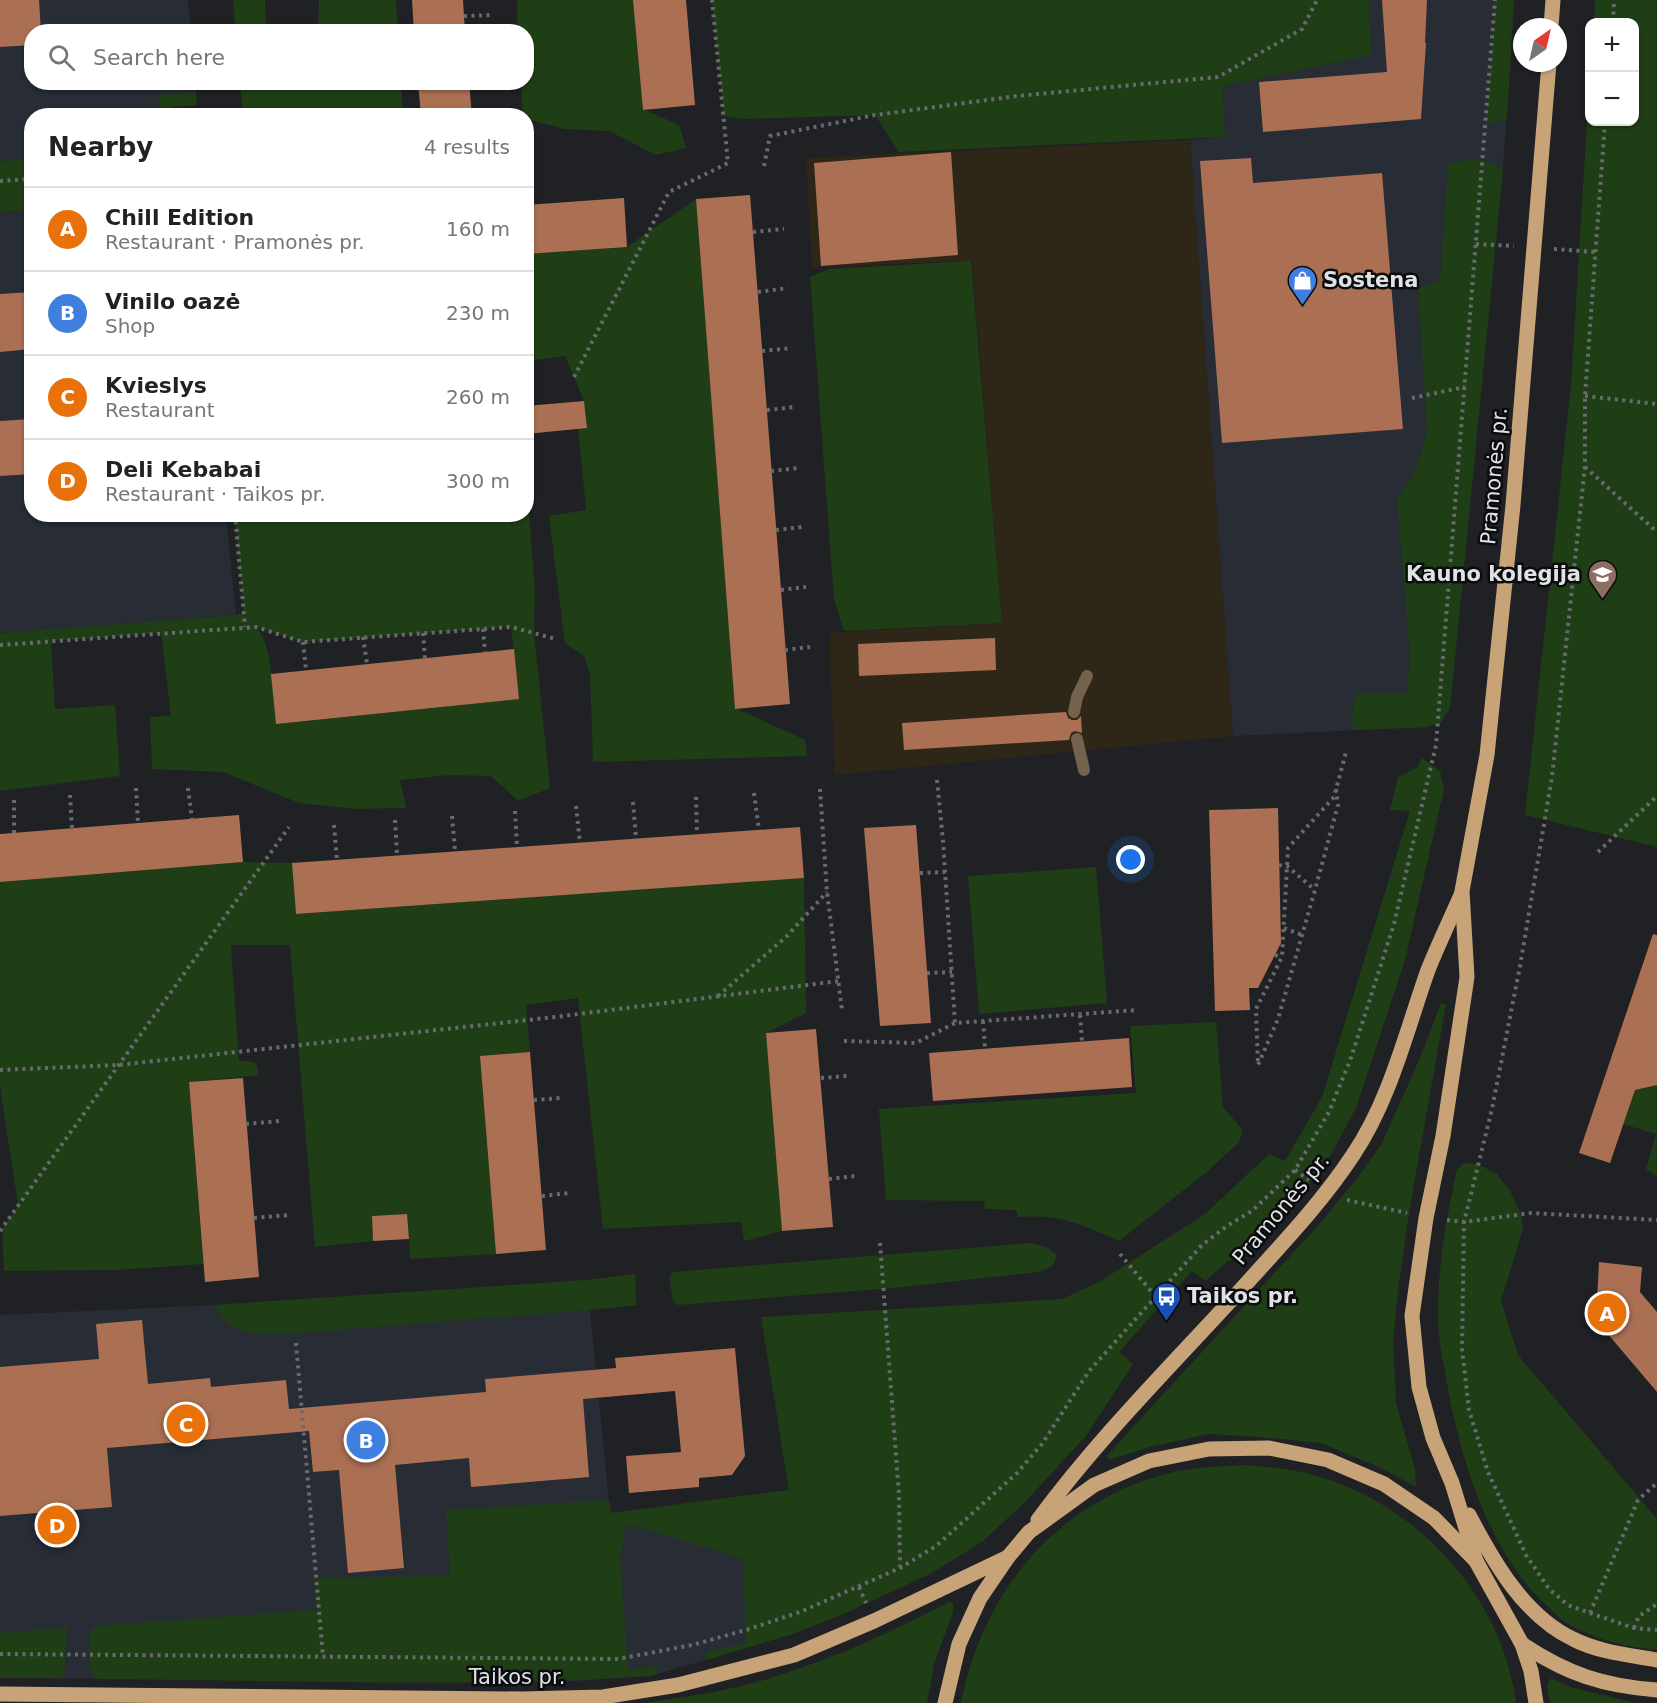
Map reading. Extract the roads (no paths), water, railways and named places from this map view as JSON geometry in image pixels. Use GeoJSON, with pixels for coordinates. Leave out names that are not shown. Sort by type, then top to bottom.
{"type":"FeatureCollection","features":[{"type":"Feature","properties":{"kind":"main road"},"geometry":{"type":"LineString","coordinates":[[1552,18],[1553,0]]}},
{"type":"Feature","properties":{"kind":"main road","name":"Pramonės pr."},"geometry":{"type":"LineString","coordinates":[[1029,1532],[1068,1479],[1280,1247],[1326,1193],[1353,1155],[1376,1118],[1430,968],[1462,891],[1487,755],[1513,505],[1548,72]]}},
{"type":"Feature","properties":{"kind":"main road","name":"Pramonės pr."},"geometry":{"type":"LineString","coordinates":[[1462,891],[1467,977],[1443,1136],[1426,1218],[1412,1316],[1419,1387],[1433,1438],[1452,1483],[1476,1562]]}},
{"type":"Feature","properties":{"kind":"main road"},"geometry":{"type":"LineString","coordinates":[[945,1703],[959,1644],[980,1598],[1008,1557],[1029,1532],[1094,1485],[1149,1461],[1209,1449],[1269,1449],[1328,1460],[1384,1484],[1434,1518],[1476,1562],[1522,1644],[1531,1671],[1536,1703]]}},
{"type":"Feature","properties":{"kind":"main road"},"geometry":{"type":"LineString","coordinates":[[1452,1483],[1485,1547],[1525,1603],[1556,1630],[1574,1640],[1597,1648],[1657,1660]]}},
{"type":"Feature","properties":{"kind":"main road","name":"Taikos pr."},"geometry":{"type":"LineString","coordinates":[[0,1694],[310,1700],[603,1697],[678,1685],[794,1655],[874,1621],[1008,1557]]}},
{"type":"Feature","properties":{"kind":"main road"},"geometry":{"type":"LineString","coordinates":[[1522,1644],[1542,1658],[1582,1677],[1625,1688],[1657,1690]]}},
{"type":"Feature","properties":{"kind":"lane"},"geometry":{"type":"LineString","coordinates":[[1074,712],[1077,697],[1087,676]]}},
{"type":"Feature","properties":{"kind":"lane"},"geometry":{"type":"LineString","coordinates":[[1077,739],[1084,770]]}},
{"type":"Feature","properties":{"kind":"place","name":"Sostena"},"geometry":{"type":"Point","coordinates":[1302,306]}},
{"type":"Feature","properties":{"kind":"place","name":"Kauno kolegija"},"geometry":{"type":"Point","coordinates":[1602,600]}},
{"type":"Feature","properties":{"kind":"place","name":"Chill Edition"},"geometry":{"type":"Point","coordinates":[1607,1313]}},
{"type":"Feature","properties":{"kind":"place","name":"Taikos pr."},"geometry":{"type":"Point","coordinates":[1166,1322]}},
{"type":"Feature","properties":{"kind":"place","name":"Kvieslys"},"geometry":{"type":"Point","coordinates":[186,1424]}},
{"type":"Feature","properties":{"kind":"place","name":"Vinilo oazė"},"geometry":{"type":"Point","coordinates":[366,1440]}},
{"type":"Feature","properties":{"kind":"place","name":"Deli Kebabai"},"geometry":{"type":"Point","coordinates":[57,1525]}}]}
